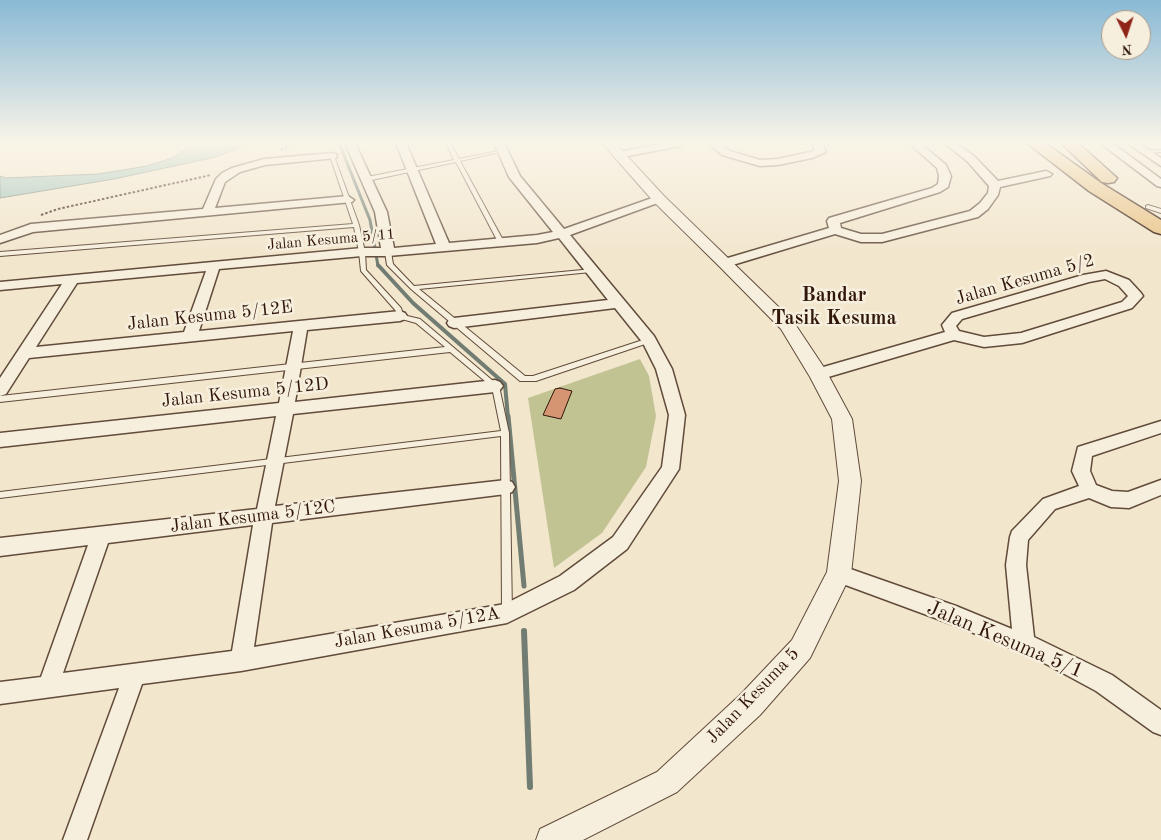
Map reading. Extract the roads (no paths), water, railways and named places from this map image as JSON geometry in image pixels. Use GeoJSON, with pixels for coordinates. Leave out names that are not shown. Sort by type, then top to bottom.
{"type":"FeatureCollection","features":[{"type":"Feature","properties":{"kind":"main road"},"geometry":{"type":"LineString","coordinates":[[1088,182],[1095,187],[1157,211]]}},
{"type":"Feature","properties":{"kind":"main road"},"geometry":{"type":"LineString","coordinates":[[1098,182],[1122,197]]}},
{"type":"Feature","properties":{"kind":"main road"},"geometry":{"type":"LineString","coordinates":[[1104,182],[1161,228]]}},
{"type":"Feature","properties":{"kind":"main road"},"geometry":{"type":"LineString","coordinates":[[1107,182],[1122,197]]}},
{"type":"Feature","properties":{"kind":"street"},"geometry":{"type":"LineString","coordinates":[[208,212],[220,182]]}},
{"type":"Feature","properties":{"kind":"street"},"geometry":{"type":"LineString","coordinates":[[369,182],[381,212],[375,252]]}},
{"type":"Feature","properties":{"kind":"street"},"geometry":{"type":"LineString","coordinates":[[417,182],[444,247]]}},
{"type":"Feature","properties":{"kind":"street","name":"Jalan Kesuma 5/12A"},"geometry":{"type":"LineString","coordinates":[[0,693],[241,660],[507,613],[567,584],[620,543],[670,469],[677,415],[664,369],[649,340],[519,182]]}},
{"type":"Feature","properties":{"kind":"street","name":"Jalan Kesuma 5"},"geometry":{"type":"LineString","coordinates":[[551,840],[667,782],[750,705],[801,648],[839,574],[850,481],[842,419],[818,374],[787,325],[644,182]]}},
{"type":"Feature","properties":{"kind":"street"},"geometry":{"type":"LineString","coordinates":[[836,230],[833,221],[936,190],[944,182]]}},
{"type":"Feature","properties":{"kind":"street"},"geometry":{"type":"LineString","coordinates":[[995,185],[1008,182]]}},
{"type":"Feature","properties":{"kind":"street"},"geometry":{"type":"LineString","coordinates":[[726,263],[836,230],[854,236],[882,238],[974,214],[994,194],[995,185]]}},
{"type":"Feature","properties":{"kind":"street","name":"Jalan Kesuma 5/11"},"geometry":{"type":"LineString","coordinates":[[0,286],[537,239],[561,234],[659,199]]}},
{"type":"Feature","properties":{"kind":"street"},"geometry":{"type":"LineString","coordinates":[[0,239],[31,228],[348,200]]}},
{"type":"Feature","properties":{"kind":"street"},"geometry":{"type":"LineString","coordinates":[[190,337],[214,266]]}},
{"type":"Feature","properties":{"kind":"street","name":"Jalan Kesuma 5/2"},"geometry":{"type":"LineString","coordinates":[[818,374],[954,335],[984,342],[1022,338],[1127,305],[1136,296],[1124,283],[1106,275],[1088,278],[957,316],[949,324],[954,335]]}},
{"type":"Feature","properties":{"kind":"street"},"geometry":{"type":"LineString","coordinates":[[0,390],[72,280]]}},
{"type":"Feature","properties":{"kind":"street"},"geometry":{"type":"LineString","coordinates":[[454,323],[619,303]]}},
{"type":"Feature","properties":{"kind":"street","name":"Jalan Kesuma 5/12E"},"geometry":{"type":"LineString","coordinates":[[24,353],[400,316]]}},
{"type":"Feature","properties":{"kind":"street"},"geometry":{"type":"LineString","coordinates":[[241,660],[264,516],[276,461],[300,326]]}},
{"type":"Feature","properties":{"kind":"street","name":"Jalan Kesuma 5/12D"},"geometry":{"type":"LineString","coordinates":[[0,440],[495,386]]}},
{"type":"Feature","properties":{"kind":"street"},"geometry":{"type":"LineString","coordinates":[[1089,490],[1081,470],[1084,452],[1161,427]]}},
{"type":"Feature","properties":{"kind":"street","name":"Jalan Kesuma 5/12C"},"geometry":{"type":"LineString","coordinates":[[0,547],[506,487]]}},
{"type":"Feature","properties":{"kind":"street"},"geometry":{"type":"LineString","coordinates":[[1024,644],[1016,565],[1019,537],[1049,504],[1089,490],[1111,499],[1129,500],[1161,487]]}},
{"type":"Feature","properties":{"kind":"street"},"geometry":{"type":"LineString","coordinates":[[48,686],[101,535]]}},
{"type":"Feature","properties":{"kind":"street","name":"Jalan Kesuma 5/1"},"geometry":{"type":"LineString","coordinates":[[839,574],[956,616],[1024,644],[1104,683],[1161,724]]}},
{"type":"Feature","properties":{"kind":"street"},"geometry":{"type":"LineString","coordinates":[[75,840],[134,675]]}},
{"type":"Feature","properties":{"kind":"lane"},"geometry":{"type":"LineString","coordinates":[[342,182],[356,225],[375,252],[454,323],[523,378],[533,379],[649,340]]}},
{"type":"Feature","properties":{"kind":"lane"},"geometry":{"type":"LineString","coordinates":[[469,182],[500,242]]}},
{"type":"Feature","properties":{"kind":"lane"},"geometry":{"type":"LineString","coordinates":[[0,254],[356,225]]}},
{"type":"Feature","properties":{"kind":"lane"},"geometry":{"type":"LineString","coordinates":[[375,252],[363,270],[399,310],[400,316],[418,321],[495,386],[505,433],[507,613]]}},
{"type":"Feature","properties":{"kind":"lane"},"geometry":{"type":"LineString","coordinates":[[413,288],[591,270]]}},
{"type":"Feature","properties":{"kind":"lane"},"geometry":{"type":"LineString","coordinates":[[0,399],[451,349]]}},
{"type":"Feature","properties":{"kind":"lane"},"geometry":{"type":"LineString","coordinates":[[0,494],[505,433]]}},
{"type":"Feature","properties":{"kind":"water"},"geometry":{"type":"Polygon","coordinates":[[[0,182],[95,182],[0,198],[0,182]]]}},
{"type":"Feature","properties":{"kind":"waterway"},"geometry":{"type":"LineString","coordinates":[[355,182],[370,220],[378,266]]}},
{"type":"Feature","properties":{"kind":"waterway"},"geometry":{"type":"LineString","coordinates":[[378,265],[413,303],[505,384],[508,418]]}},
{"type":"Feature","properties":{"kind":"waterway"},"geometry":{"type":"LineString","coordinates":[[508,416],[524,586]]}},
{"type":"Feature","properties":{"kind":"waterway"},"geometry":{"type":"LineString","coordinates":[[524,631],[530,787]]}},
{"type":"Feature","properties":{"kind":"district","name":"Bandar Tasik Kesuma"},"geometry":{"type":"Point","coordinates":[834,308]}}]}
